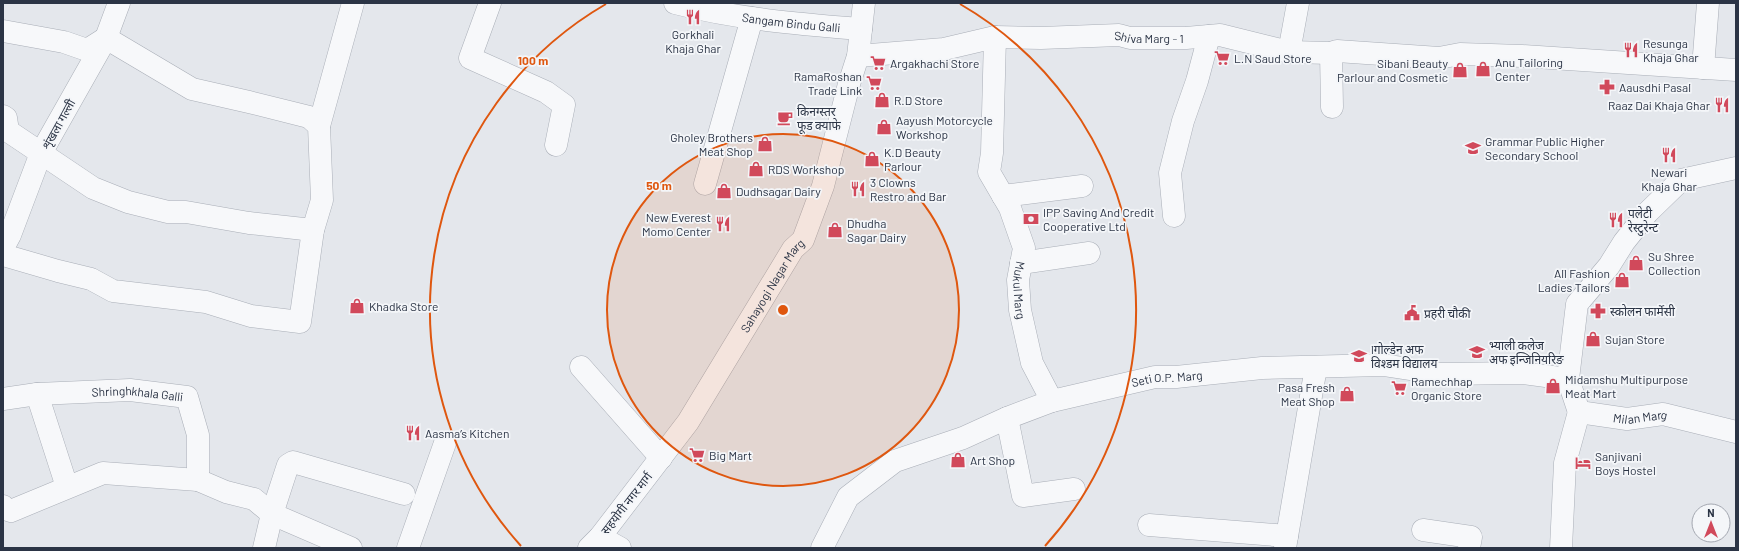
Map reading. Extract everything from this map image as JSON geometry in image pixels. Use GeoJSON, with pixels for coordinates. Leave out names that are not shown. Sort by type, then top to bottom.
{"type":"FeatureCollection","features":[{"type":"Feature","properties":{"kind":"street","name":"शृंखला गल्ली"},"geometry":{"type":"LineString","coordinates":[[5,242],[42,153],[106,38],[119,3]]}},
{"type":"Feature","properties":{"kind":"street"},"geometry":{"type":"LineString","coordinates":[[5,242],[58,272],[91,279],[112,291],[206,302],[251,316],[300,322],[313,230],[322,200],[319,126],[353,3]]}},
{"type":"Feature","properties":{"kind":"street"},"geometry":{"type":"LineString","coordinates":[[490,3],[470,58],[546,92],[564,105],[556,145]]}},
{"type":"Feature","properties":{"kind":"street","name":"Sangam Bindu Galli"},"geometry":{"type":"LineString","coordinates":[[676,3],[752,18],[861,29]]}},
{"type":"Feature","properties":{"kind":"street","name":"Sahayogi Nagar Marg"},"geometry":{"type":"LineString","coordinates":[[661,458],[688,422],[793,249],[803,240],[823,186],[849,84],[858,56],[864,3]]}},
{"type":"Feature","properties":{"kind":"street"},"geometry":{"type":"LineString","coordinates":[[1289,52],[1298,3]]}},
{"type":"Feature","properties":{"kind":"street"},"geometry":{"type":"LineString","coordinates":[[1703,68],[1708,3]]}},
{"type":"Feature","properties":{"kind":"street"},"geometry":{"type":"LineString","coordinates":[[705,184],[752,18]]}},
{"type":"Feature","properties":{"kind":"street"},"geometry":{"type":"LineString","coordinates":[[3,31],[64,42],[87,50],[106,38],[192,89],[309,117],[319,126]]}},
{"type":"Feature","properties":{"kind":"street","name":"Shiva Marg - 1"},"geometry":{"type":"LineString","coordinates":[[858,56],[944,49],[995,37],[1041,38],[1119,35],[1130,38],[1186,38],[1220,35],[1289,52],[1331,53],[1337,51],[1439,58],[1460,54],[1522,56],[1736,70]]}},
{"type":"Feature","properties":{"kind":"street"},"geometry":{"type":"LineString","coordinates":[[1174,216],[1170,173],[1183,121],[1197,81],[1209,36]]}},
{"type":"Feature","properties":{"kind":"street","name":"Mukul Marg"},"geometry":{"type":"LineString","coordinates":[[995,37],[992,153],[989,172],[1010,208],[1024,248],[1018,280],[1020,310],[1032,363],[1052,401]]}},
{"type":"Feature","properties":{"kind":"street"},"geometry":{"type":"LineString","coordinates":[[1331,53],[1332,107]]}},
{"type":"Feature","properties":{"kind":"street"},"geometry":{"type":"LineString","coordinates":[[3,116],[6,118],[8,131],[93,188],[128,202],[168,212],[186,212],[249,223],[313,230]]}},
{"type":"Feature","properties":{"kind":"street"},"geometry":{"type":"LineString","coordinates":[[1561,548],[1565,463],[1579,412],[1568,379],[1577,304],[1609,266],[1629,236],[1648,212],[1681,180],[1736,168]]}},
{"type":"Feature","properties":{"kind":"street"},"geometry":{"type":"LineString","coordinates":[[1003,196],[1082,186]]}},
{"type":"Feature","properties":{"kind":"street"},"geometry":{"type":"LineString","coordinates":[[1021,263],[1089,253]]}},
{"type":"Feature","properties":{"kind":"street","name":"Seti O.P. Marg"},"geometry":{"type":"LineString","coordinates":[[821,547],[848,497],[895,461],[963,438],[1007,418],[1052,401],[1155,377],[1176,377],[1262,368],[1383,365],[1442,374],[1522,373],[1568,379]]}},
{"type":"Feature","properties":{"kind":"street"},"geometry":{"type":"LineString","coordinates":[[581,367],[661,458]]}},
{"type":"Feature","properties":{"kind":"street"},"geometry":{"type":"LineString","coordinates":[[1150,525],[1286,542],[1316,367]]}},
{"type":"Feature","properties":{"kind":"street","name":"Shringhkhala Galli"},"geometry":{"type":"LineString","coordinates":[[3,399],[37,394],[130,390],[187,397],[198,435],[198,480]]}},
{"type":"Feature","properties":{"kind":"street"},"geometry":{"type":"LineString","coordinates":[[37,394],[67,487]]}},
{"type":"Feature","properties":{"kind":"street","name":"Milan Marg"},"geometry":{"type":"LineString","coordinates":[[1579,412],[1627,419],[1663,414],[1736,432]]}},
{"type":"Feature","properties":{"kind":"street"},"geometry":{"type":"LineString","coordinates":[[1007,418],[1023,496],[1074,489]]}},
{"type":"Feature","properties":{"kind":"street"},"geometry":{"type":"LineString","coordinates":[[408,548],[445,443]]}},
{"type":"Feature","properties":{"kind":"street","name":"सहयोगी नगर मार्ग"},"geometry":{"type":"LineString","coordinates":[[595,542],[661,458]]}},
{"type":"Feature","properties":{"kind":"street"},"geometry":{"type":"LineString","coordinates":[[264,548],[272,514],[288,465],[293,462],[404,494]]}},
{"type":"Feature","properties":{"kind":"street"},"geometry":{"type":"LineString","coordinates":[[3,506],[5,509],[11,511],[103,473],[198,480],[226,492],[254,499],[272,514],[351,548]]}},
{"type":"Feature","properties":{"kind":"street"},"geometry":{"type":"LineString","coordinates":[[1423,530],[1471,537],[1470,548]]}},
{"type":"Feature","properties":{"kind":"street"},"geometry":{"type":"LineString","coordinates":[[595,542],[620,548]]}},
{"type":"Feature","properties":{"kind":"place","name":"Gorkhali Khaja Ghar"},"geometry":{"type":"Point","coordinates":[693,17]}},
{"type":"Feature","properties":{"kind":"place","name":"Resunga Khaja Ghar"},"geometry":{"type":"Point","coordinates":[1631,50]}},
{"type":"Feature","properties":{"kind":"place","name":"L.N Saud Store"},"geometry":{"type":"Point","coordinates":[1222,58]}},
{"type":"Feature","properties":{"kind":"place","name":"Argakhachi Store"},"geometry":{"type":"Point","coordinates":[878,63]}},
{"type":"Feature","properties":{"kind":"place","name":"Anu Tailoring Center"},"geometry":{"type":"Point","coordinates":[1483,69]}},
{"type":"Feature","properties":{"kind":"place","name":"Sibani Beauty Parlour and Cosmetic"},"geometry":{"type":"Point","coordinates":[1460,70]}},
{"type":"Feature","properties":{"kind":"place","name":"RamaRoshan Trade Link"},"geometry":{"type":"Point","coordinates":[874,83]}},
{"type":"Feature","properties":{"kind":"place","name":"Aausdhi Pasal"},"geometry":{"type":"Point","coordinates":[1607,87]}},
{"type":"Feature","properties":{"kind":"place","name":"R.D Store"},"geometry":{"type":"Point","coordinates":[882,100]}},
{"type":"Feature","properties":{"kind":"place","name":"Raaz Dai Khaja Ghar"},"geometry":{"type":"Point","coordinates":[1722,105]}},
{"type":"Feature","properties":{"kind":"place","name":"किनग्स्तर फूड क्याफे"},"geometry":{"type":"Point","coordinates":[785,118]}},
{"type":"Feature","properties":{"kind":"place","name":"Aayush Motorcycle Workshop"},"geometry":{"type":"Point","coordinates":[884,127]}},
{"type":"Feature","properties":{"kind":"place","name":"Gholey Brothers Meat Shop"},"geometry":{"type":"Point","coordinates":[765,144]}},
{"type":"Feature","properties":{"kind":"place","name":"Grammar Public Higher Secondary School"},"geometry":{"type":"Point","coordinates":[1473,148]}},
{"type":"Feature","properties":{"kind":"place","name":"Newari Khaja Ghar"},"geometry":{"type":"Point","coordinates":[1669,155]}},
{"type":"Feature","properties":{"kind":"place","name":"K.D Beauty Parlour"},"geometry":{"type":"Point","coordinates":[872,159]}},
{"type":"Feature","properties":{"kind":"place","name":"RDS Workshop"},"geometry":{"type":"Point","coordinates":[756,169]}},
{"type":"Feature","properties":{"kind":"place","name":"3 Clowns Restro and Bar"},"geometry":{"type":"Point","coordinates":[858,189]}},
{"type":"Feature","properties":{"kind":"place","name":"Dudhsagar Dairy"},"geometry":{"type":"Point","coordinates":[724,191]}},
{"type":"Feature","properties":{"kind":"place","name":"IPP Saving And Credit Cooperative Ltd"},"geometry":{"type":"Point","coordinates":[1031,219]}},
{"type":"Feature","properties":{"kind":"place","name":"पलेटी रेस्टुरेन्ट"},"geometry":{"type":"Point","coordinates":[1616,220]}},
{"type":"Feature","properties":{"kind":"place","name":"New Everest Momo Center"},"geometry":{"type":"Point","coordinates":[723,224]}},
{"type":"Feature","properties":{"kind":"place","name":"Dhudha Sagar Dairy"},"geometry":{"type":"Point","coordinates":[835,230]}},
{"type":"Feature","properties":{"kind":"place","name":"Su Shree Collection"},"geometry":{"type":"Point","coordinates":[1636,263]}},
{"type":"Feature","properties":{"kind":"place","name":"All Fashion Ladies Tailors"},"geometry":{"type":"Point","coordinates":[1622,280]}},
{"type":"Feature","properties":{"kind":"place","name":"Khadka Store"},"geometry":{"type":"Point","coordinates":[357,306]}},
{"type":"Feature","properties":{"kind":"place","name":"स्कोलन फार्मेसी"},"geometry":{"type":"Point","coordinates":[1598,311]}},
{"type":"Feature","properties":{"kind":"place","name":"प्रहरी चौकी"},"geometry":{"type":"Point","coordinates":[1412,313]}},
{"type":"Feature","properties":{"kind":"place","name":"Sujan Store"},"geometry":{"type":"Point","coordinates":[1593,339]}},
{"type":"Feature","properties":{"kind":"place","name":"भ्याली कलेज अफ इन्जिनियरिङ"},"geometry":{"type":"Point","coordinates":[1477,352]}},
{"type":"Feature","properties":{"kind":"place","name":"lगोल्डेन अफ विश्डम विद्यालय"},"geometry":{"type":"Point","coordinates":[1359,356]}},
{"type":"Feature","properties":{"kind":"place","name":"Midamshu Multipurpose Meat Mart"},"geometry":{"type":"Point","coordinates":[1553,386]}},
{"type":"Feature","properties":{"kind":"place","name":"Ramechhap Organic Store"},"geometry":{"type":"Point","coordinates":[1399,388]}},
{"type":"Feature","properties":{"kind":"place","name":"Pasa Fresh Meat Shop"},"geometry":{"type":"Point","coordinates":[1347,394]}},
{"type":"Feature","properties":{"kind":"place","name":"Aasma’s Kitchen"},"geometry":{"type":"Point","coordinates":[413,433]}},
{"type":"Feature","properties":{"kind":"place","name":"Big Mart"},"geometry":{"type":"Point","coordinates":[697,455]}},
{"type":"Feature","properties":{"kind":"place","name":"Art Shop"},"geometry":{"type":"Point","coordinates":[958,460]}},
{"type":"Feature","properties":{"kind":"place","name":"Sanjivani Boys Hostel"},"geometry":{"type":"Point","coordinates":[1583,463]}}]}
